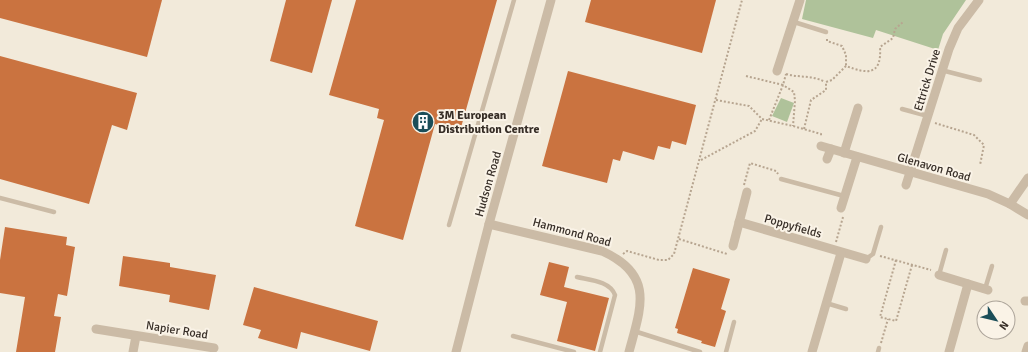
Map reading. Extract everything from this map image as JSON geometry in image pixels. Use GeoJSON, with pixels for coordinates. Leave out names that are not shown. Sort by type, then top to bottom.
{"type":"FeatureCollection","features":[{"type":"Feature","properties":{"kind":"street","name":"Hudson Road"},"geometry":{"type":"LineString","coordinates":[[456,352],[489,224],[551,0]]}},
{"type":"Feature","properties":{"kind":"street"},"geometry":{"type":"LineString","coordinates":[[782,73],[800,0]]}},
{"type":"Feature","properties":{"kind":"street","name":"Ettrick Drive"},"geometry":{"type":"LineString","coordinates":[[906,185],[911,173],[941,70],[958,28],[979,0]]}},
{"type":"Feature","properties":{"kind":"street"},"geometry":{"type":"LineString","coordinates":[[844,153],[858,108]]}},
{"type":"Feature","properties":{"kind":"street","name":"Glenavon Road"},"geometry":{"type":"LineString","coordinates":[[821,146],[988,194],[1010,204],[1028,215]]}},
{"type":"Feature","properties":{"kind":"street"},"geometry":{"type":"LineString","coordinates":[[827,158],[831,149]]}},
{"type":"Feature","properties":{"kind":"street"},"geometry":{"type":"LineString","coordinates":[[840,208],[857,157]]}},
{"type":"Feature","properties":{"kind":"street"},"geometry":{"type":"LineString","coordinates":[[1010,204],[1028,178]]}},
{"type":"Feature","properties":{"kind":"street"},"geometry":{"type":"LineString","coordinates":[[733,246],[747,192]]}},
{"type":"Feature","properties":{"kind":"street","name":"Poppyfields"},"geometry":{"type":"LineString","coordinates":[[739,222],[837,252],[869,257]]}},
{"type":"Feature","properties":{"kind":"street","name":"Hammond Road"},"geometry":{"type":"LineString","coordinates":[[489,224],[602,251],[617,257],[629,267],[635,277],[640,292],[640,308],[629,352]]}},
{"type":"Feature","properties":{"kind":"street"},"geometry":{"type":"LineString","coordinates":[[816,351],[837,252]]}},
{"type":"Feature","properties":{"kind":"street"},"geometry":{"type":"LineString","coordinates":[[939,275],[986,290]]}},
{"type":"Feature","properties":{"kind":"street"},"geometry":{"type":"LineString","coordinates":[[949,352],[968,284]]}},
{"type":"Feature","properties":{"kind":"street","name":"Napier Road"},"geometry":{"type":"LineString","coordinates":[[96,329],[214,348]]}},
{"type":"Feature","properties":{"kind":"street","name":"Napier Road"},"geometry":{"type":"LineString","coordinates":[[133,352],[136,336]]}},
{"type":"Feature","properties":{"kind":"street"},"geometry":{"type":"LineString","coordinates":[[1026,352],[1028,346]]}},
{"type":"Feature","properties":{"kind":"lane"},"geometry":{"type":"LineString","coordinates":[[449,225],[514,0]]}},
{"type":"Feature","properties":{"kind":"lane"},"geometry":{"type":"LineString","coordinates":[[794,22],[826,32]]}},
{"type":"Feature","properties":{"kind":"lane"},"geometry":{"type":"LineString","coordinates":[[941,70],[980,80]]}},
{"type":"Feature","properties":{"kind":"lane"},"geometry":{"type":"LineString","coordinates":[[902,109],[927,118]]}},
{"type":"Feature","properties":{"kind":"lane"},"geometry":{"type":"LineString","coordinates":[[781,179],[844,196]]}},
{"type":"Feature","properties":{"kind":"lane"},"geometry":{"type":"LineString","coordinates":[[0,198],[54,212]]}},
{"type":"Feature","properties":{"kind":"lane"},"geometry":{"type":"LineString","coordinates":[[869,257],[881,227]]}},
{"type":"Feature","properties":{"kind":"lane"},"geometry":{"type":"LineString","coordinates":[[939,275],[946,250]]}},
{"type":"Feature","properties":{"kind":"lane"},"geometry":{"type":"LineString","coordinates":[[986,290],[992,266]]}},
{"type":"Feature","properties":{"kind":"lane"},"geometry":{"type":"LineString","coordinates":[[577,277],[605,284],[611,287],[616,295],[600,352]]}},
{"type":"Feature","properties":{"kind":"lane"},"geometry":{"type":"LineString","coordinates":[[826,303],[846,309]]}},
{"type":"Feature","properties":{"kind":"lane"},"geometry":{"type":"LineString","coordinates":[[726,352],[734,322]]}},
{"type":"Feature","properties":{"kind":"lane"},"geometry":{"type":"LineString","coordinates":[[634,331],[700,352]]}},
{"type":"Feature","properties":{"kind":"lane"},"geometry":{"type":"LineString","coordinates":[[513,336],[574,352]]}},
{"type":"Feature","properties":{"kind":"path"},"geometry":{"type":"LineString","coordinates":[[617,257],[627,251],[659,260],[668,260],[674,254],[742,0]]}},
{"type":"Feature","properties":{"kind":"path"},"geometry":{"type":"LineString","coordinates":[[846,66],[866,72],[875,70],[880,60],[880,47],[893,38],[895,29],[903,22]]}},
{"type":"Feature","properties":{"kind":"path"},"geometry":{"type":"LineString","coordinates":[[782,73],[796,77],[815,78],[826,82],[832,80],[846,66],[846,55],[842,46],[827,41],[826,32]]}},
{"type":"Feature","properties":{"kind":"path"},"geometry":{"type":"LineString","coordinates":[[804,129],[812,100],[826,90],[826,82]]}},
{"type":"Feature","properties":{"kind":"path"},"geometry":{"type":"LineString","coordinates":[[769,121],[783,85],[794,92],[795,101],[793,126]]}},
{"type":"Feature","properties":{"kind":"path"},"geometry":{"type":"LineString","coordinates":[[716,100],[749,106],[762,119],[821,134],[821,146]]}},
{"type":"Feature","properties":{"kind":"path"},"geometry":{"type":"LineString","coordinates":[[927,118],[974,135],[984,145],[980,165]]}},
{"type":"Feature","properties":{"kind":"path"},"geometry":{"type":"LineString","coordinates":[[700,160],[755,131],[762,119]]}},
{"type":"Feature","properties":{"kind":"path"},"geometry":{"type":"LineString","coordinates":[[747,192],[743,186],[750,163],[776,171],[781,179]]}},
{"type":"Feature","properties":{"kind":"path"},"geometry":{"type":"LineString","coordinates":[[837,252],[845,212],[840,208]]}},
{"type":"Feature","properties":{"kind":"path"},"geometry":{"type":"LineString","coordinates":[[679,239],[730,254],[733,246]]}},
{"type":"Feature","properties":{"kind":"path"},"geometry":{"type":"LineString","coordinates":[[869,257],[896,260],[932,270],[939,275]]}},
{"type":"Feature","properties":{"kind":"path"},"geometry":{"type":"LineString","coordinates":[[896,260],[880,317],[896,321],[912,265]]}},
{"type":"Feature","properties":{"kind":"path"},"geometry":{"type":"LineString","coordinates":[[879,350],[888,319]]}},
{"type":"Feature","properties":{"kind":"green space"},"geometry":{"type":"Polygon","coordinates":[[[806,0],[966,0],[943,34],[938,50],[876,30],[873,38],[802,19],[806,0]]]}},
{"type":"Feature","properties":{"kind":"green space"},"geometry":{"type":"Polygon","coordinates":[[[781,98],[794,103],[787,122],[772,116],[781,98]]]}},
{"type":"Feature","properties":{"kind":"building"},"geometry":{"type":"Polygon","coordinates":[[[0,0],[162,0],[147,57],[0,18],[0,0]]]}},
{"type":"Feature","properties":{"kind":"building"},"geometry":{"type":"Polygon","coordinates":[[[286,0],[332,0],[312,73],[270,61],[286,0]]]}},
{"type":"Feature","properties":{"kind":"building","name":"3M European Distribution Centre"},"geometry":{"type":"Polygon","coordinates":[[[356,0],[497,0],[460,131],[435,124],[403,240],[355,226],[384,120],[377,118],[379,109],[329,95],[356,0]]]}},
{"type":"Feature","properties":{"kind":"building"},"geometry":{"type":"Polygon","coordinates":[[[591,0],[716,0],[702,53],[585,22],[591,0]]]}},
{"type":"Feature","properties":{"kind":"building"},"geometry":{"type":"Polygon","coordinates":[[[0,56],[137,93],[127,130],[112,125],[89,204],[0,179],[0,56]]]}},
{"type":"Feature","properties":{"kind":"building"},"geometry":{"type":"Polygon","coordinates":[[[568,71],[696,105],[686,145],[672,141],[670,149],[658,146],[654,160],[623,151],[620,161],[613,159],[607,183],[542,166],[568,71]]]}},
{"type":"Feature","properties":{"kind":"building"},"geometry":{"type":"Polygon","coordinates":[[[5,227],[67,237],[66,245],[75,247],[67,296],[58,294],[54,316],[61,317],[55,352],[16,352],[25,297],[0,293],[0,260],[5,227]]]}},
{"type":"Feature","properties":{"kind":"building"},"geometry":{"type":"Polygon","coordinates":[[[123,256],[170,263],[170,267],[216,275],[209,310],[169,302],[170,295],[119,286],[123,256]]]}},
{"type":"Feature","properties":{"kind":"building"},"geometry":{"type":"Polygon","coordinates":[[[549,262],[569,267],[564,287],[609,298],[595,351],[557,341],[567,302],[540,295],[549,262]]]}},
{"type":"Feature","properties":{"kind":"building"},"geometry":{"type":"Polygon","coordinates":[[[693,268],[730,279],[721,309],[726,311],[715,347],[677,333],[678,329],[675,328],[693,268]]]}},
{"type":"Feature","properties":{"kind":"building"},"geometry":{"type":"Polygon","coordinates":[[[254,287],[378,321],[370,351],[301,332],[297,349],[258,338],[261,330],[243,325],[254,287]]]}},
{"type":"Feature","properties":{"kind":"place","name":"3M European Distribution Centre"},"geometry":{"type":"Point","coordinates":[423,122]}}]}
